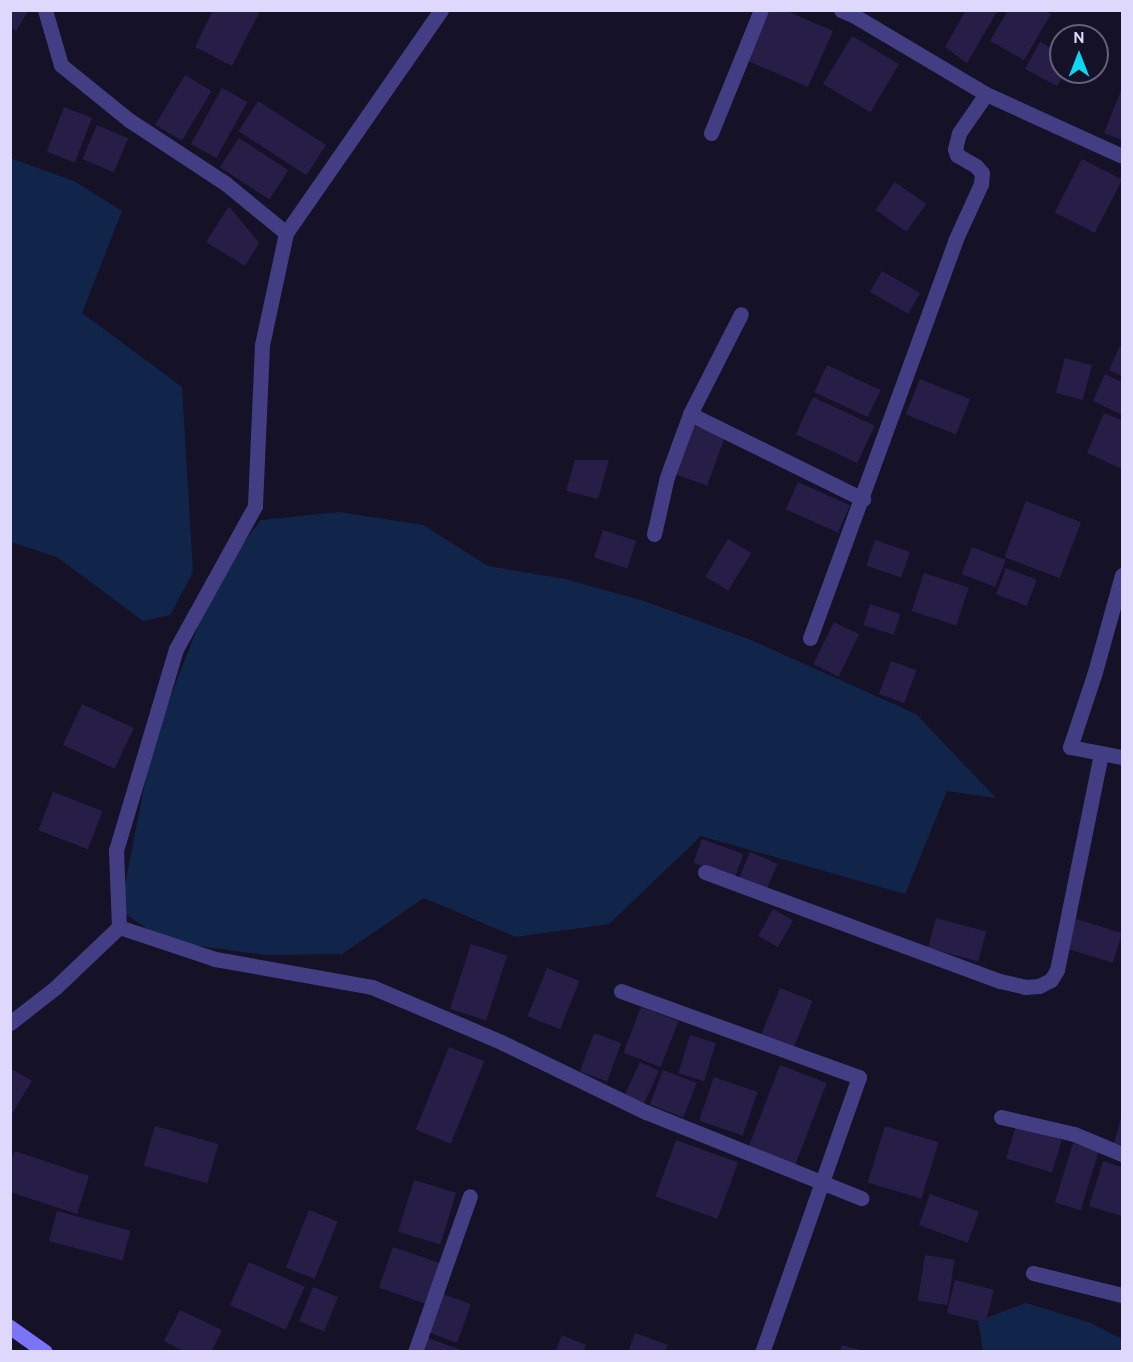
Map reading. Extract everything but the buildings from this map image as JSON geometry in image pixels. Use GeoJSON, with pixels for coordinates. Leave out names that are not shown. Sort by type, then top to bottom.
{"type":"FeatureCollection","features":[{"type":"Feature","properties":{"kind":"street"},"geometry":{"type":"LineString","coordinates":[[45,10],[61,65],[129,120],[225,183],[286,233]]}},
{"type":"Feature","properties":{"kind":"street"},"geometry":{"type":"LineString","coordinates":[[10,1023],[56,987],[119,927],[116,850],[176,649],[255,506],[262,345],[286,233],[441,10]]}},
{"type":"Feature","properties":{"kind":"street"},"geometry":{"type":"LineString","coordinates":[[711,133],[761,10]]}},
{"type":"Feature","properties":{"kind":"street"},"geometry":{"type":"LineString","coordinates":[[841,10],[986,94],[1122,156]]}},
{"type":"Feature","properties":{"kind":"street"},"geometry":{"type":"LineString","coordinates":[[810,638],[863,499],[951,252],[981,184],[982,173],[976,166],[957,155],[955,149],[959,133],[986,94]]}},
{"type":"Feature","properties":{"kind":"street"},"geometry":{"type":"LineString","coordinates":[[654,534],[667,477],[690,414],[741,314]]}},
{"type":"Feature","properties":{"kind":"street"},"geometry":{"type":"LineString","coordinates":[[690,414],[863,499]]}},
{"type":"Feature","properties":{"kind":"street"},"geometry":{"type":"LineString","coordinates":[[1122,575],[1094,675],[1070,747],[1122,756]]}},
{"type":"Feature","properties":{"kind":"street"},"geometry":{"type":"LineString","coordinates":[[705,873],[1000,981],[1025,987],[1039,986],[1051,980],[1058,970],[1101,753]]}},
{"type":"Feature","properties":{"kind":"street"},"geometry":{"type":"LineString","coordinates":[[119,927],[214,959],[372,987],[503,1043],[646,1112],[861,1198]]}},
{"type":"Feature","properties":{"kind":"street"},"geometry":{"type":"LineString","coordinates":[[621,991],[860,1077],[762,1352]]}},
{"type":"Feature","properties":{"kind":"street"},"geometry":{"type":"LineString","coordinates":[[1000,1117],[1074,1134],[1122,1154]]}},
{"type":"Feature","properties":{"kind":"street"},"geometry":{"type":"LineString","coordinates":[[415,1352],[470,1196]]}},
{"type":"Feature","properties":{"kind":"street"},"geometry":{"type":"LineString","coordinates":[[1033,1273],[1122,1295]]}},
{"type":"Feature","properties":{"kind":"street"},"geometry":{"type":"LineString","coordinates":[[10,1327],[45,1352]]}},
{"type":"Feature","properties":{"kind":"water"},"geometry":{"type":"Polygon","coordinates":[[[10,158],[74,181],[122,211],[82,313],[182,387],[193,572],[170,615],[143,621],[57,557],[11,542],[10,158]]]}},
{"type":"Feature","properties":{"kind":"water"},"geometry":{"type":"Polygon","coordinates":[[[339,512],[423,525],[488,566],[565,579],[644,601],[751,640],[916,714],[996,798],[947,791],[905,894],[701,836],[609,924],[516,937],[424,898],[342,954],[266,955],[164,941],[120,910],[153,742],[218,575],[261,520],[339,512]]]}},
{"type":"Feature","properties":{"kind":"water"},"geometry":{"type":"Polygon","coordinates":[[[1026,1303],[1091,1323],[1122,1339],[1122,1351],[983,1351],[978,1321],[1026,1303]]]}}]}
